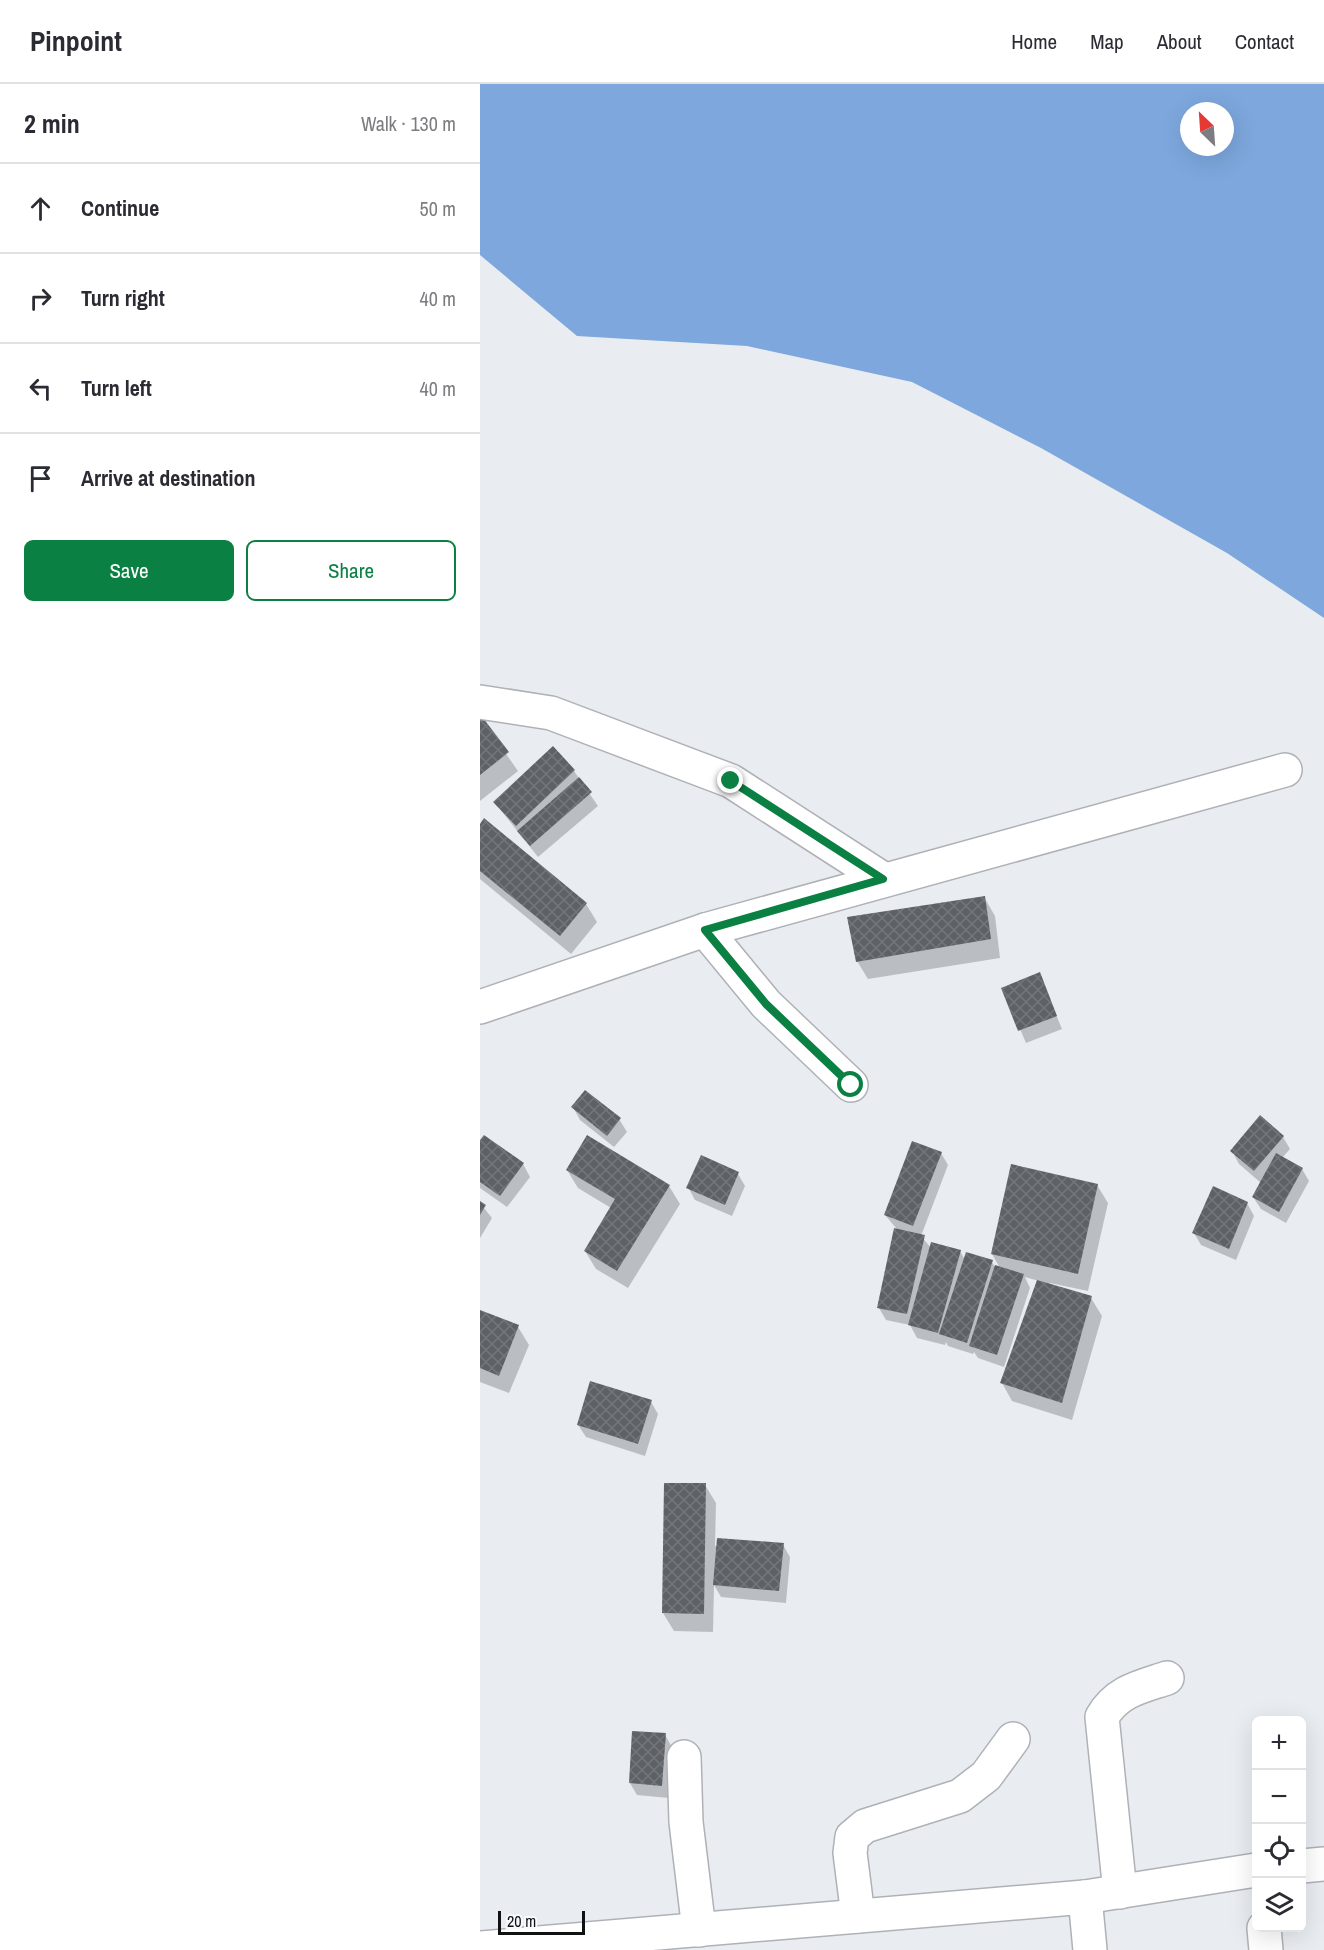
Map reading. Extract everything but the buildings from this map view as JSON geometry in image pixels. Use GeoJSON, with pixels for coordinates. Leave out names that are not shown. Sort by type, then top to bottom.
{"type":"FeatureCollection","features":[{"type":"Feature","properties":{"kind":"street"},"geometry":{"type":"LineString","coordinates":[[480,702],[551,713],[731,781],[883,879]]}},
{"type":"Feature","properties":{"kind":"street"},"geometry":{"type":"LineString","coordinates":[[480,1007],[705,930],[883,879],[1285,770]]}},
{"type":"Feature","properties":{"kind":"street"},"geometry":{"type":"LineString","coordinates":[[705,930],[766,1004],[851,1085]]}},
{"type":"Feature","properties":{"kind":"street"},"geometry":{"type":"LineString","coordinates":[[1120,1892],[1102,1717],[1110,1702],[1122,1693],[1167,1677]]}},
{"type":"Feature","properties":{"kind":"street"},"geometry":{"type":"LineString","coordinates":[[858,1916],[850,1853],[852,1837],[865,1826],[960,1796],[986,1776],[1013,1739]]}},
{"type":"Feature","properties":{"kind":"street"},"geometry":{"type":"LineString","coordinates":[[684,1757],[686,1822],[699,1930]]}},
{"type":"Feature","properties":{"kind":"street"},"geometry":{"type":"LineString","coordinates":[[1306,1866],[1324,1864]]}},
{"type":"Feature","properties":{"kind":"street"},"geometry":{"type":"LineString","coordinates":[[480,1948],[568,1945],[699,1930],[801,1936],[858,1916],[1085,1897],[1252,1871]]}},
{"type":"Feature","properties":{"kind":"street"},"geometry":{"type":"LineString","coordinates":[[1085,1897],[1090,1950]]}},
{"type":"Feature","properties":{"kind":"street"},"geometry":{"type":"LineString","coordinates":[[1264,1932],[1266,1950]]}},
{"type":"Feature","properties":{"kind":"water"},"geometry":{"type":"Polygon","coordinates":[[[480,84],[1324,84],[1324,618],[1227,553],[1041,448],[912,382],[747,346],[577,336],[480,255],[480,84]]]}},
{"type":"Feature","properties":{"kind":"route"},"geometry":{"type":"LineString","coordinates":[[731,781],[883,879],[705,930],[766,1004],[851,1085]]}}]}
